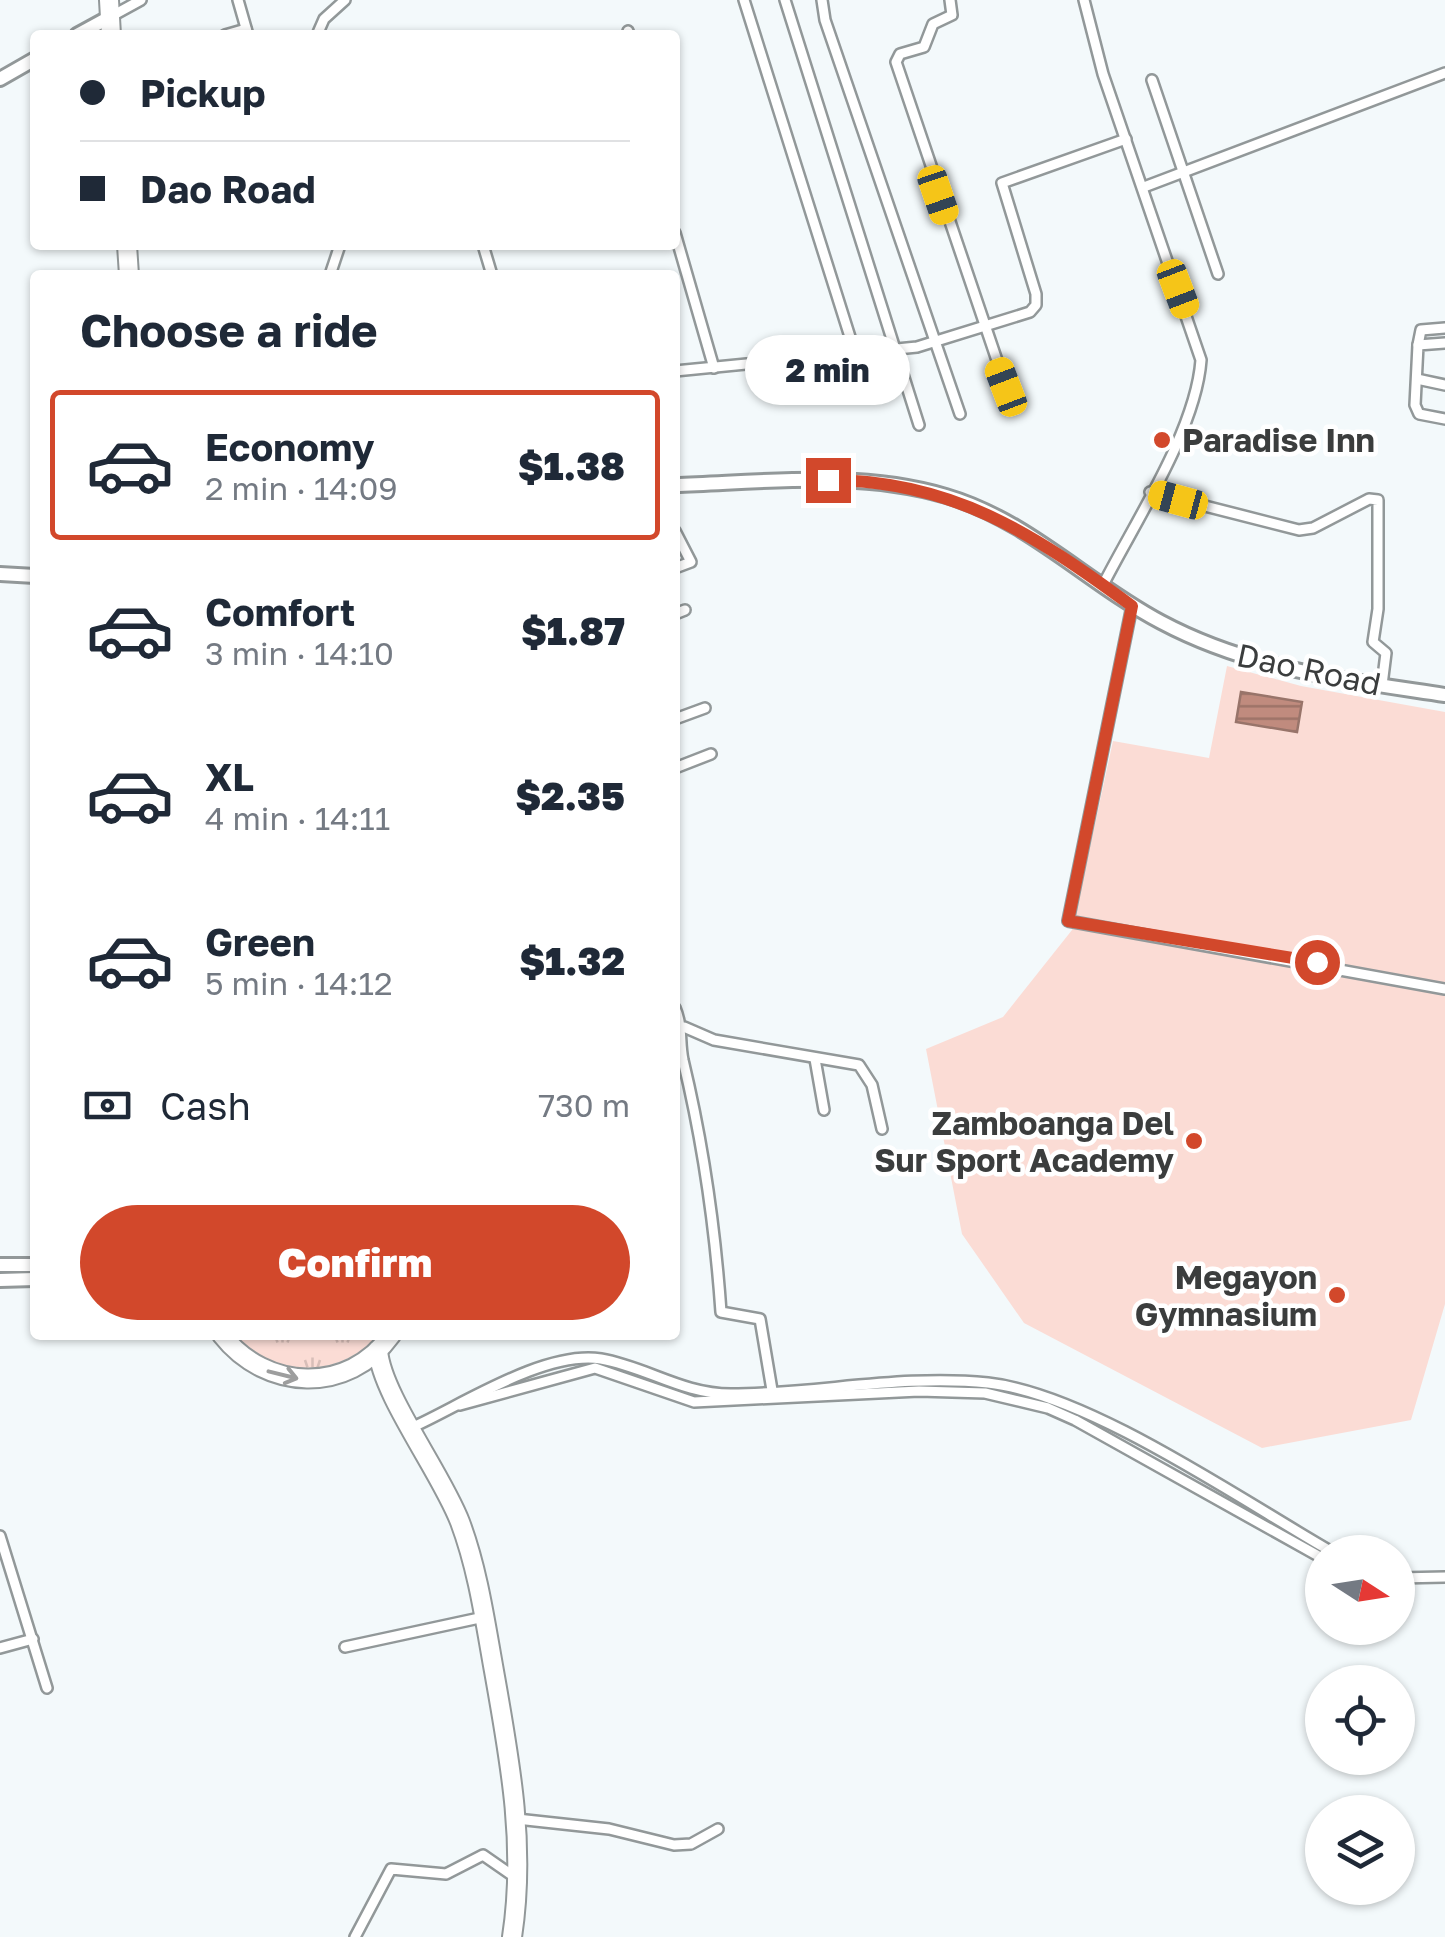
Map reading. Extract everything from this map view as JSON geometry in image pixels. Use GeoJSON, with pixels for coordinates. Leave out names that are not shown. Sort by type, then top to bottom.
{"type":"FeatureCollection","features":[{"type":"Feature","properties":{"kind":"highway"},"geometry":{"type":"LineString","coordinates":[[227,1340],[249,1362],[283,1377],[320,1379],[355,1368],[387,1340]]}},
{"type":"Feature","properties":{"kind":"highway"},"geometry":{"type":"LineString","coordinates":[[378,1350],[384,1380],[460,1522],[484,1617],[516,1820],[518,1880],[512,1937]]}},
{"type":"Feature","properties":{"kind":"highway"},"geometry":{"type":"LineString","coordinates":[[355,1368],[374,1372],[384,1380]]}},
{"type":"Feature","properties":{"kind":"street"},"geometry":{"type":"LineString","coordinates":[[87,30],[141,0]]}},
{"type":"Feature","properties":{"kind":"street"},"geometry":{"type":"LineString","coordinates":[[238,0],[246,30]]}},
{"type":"Feature","properties":{"kind":"street"},"geometry":{"type":"LineString","coordinates":[[319,30],[344,0]]}},
{"type":"Feature","properties":{"kind":"street"},"geometry":{"type":"LineString","coordinates":[[744,0],[856,356]]}},
{"type":"Feature","properties":{"kind":"street"},"geometry":{"type":"LineString","coordinates":[[784,0],[918,425]]}},
{"type":"Feature","properties":{"kind":"street"},"geometry":{"type":"LineString","coordinates":[[822,0],[825,20],[960,414]]}},
{"type":"Feature","properties":{"kind":"street"},"geometry":{"type":"LineString","coordinates":[[950,0],[951,16],[933,24],[924,47],[900,54],[896,62],[1006,387]]}},
{"type":"Feature","properties":{"kind":"street"},"geometry":{"type":"LineString","coordinates":[[1084,0],[1200,360],[1195,390],[1103,585]]}},
{"type":"Feature","properties":{"kind":"street"},"geometry":{"type":"LineString","coordinates":[[0,79],[30,62]]}},
{"type":"Feature","properties":{"kind":"street"},"geometry":{"type":"LineString","coordinates":[[1144,187],[1445,73]]}},
{"type":"Feature","properties":{"kind":"street"},"geometry":{"type":"LineString","coordinates":[[1152,80],[1218,274]]}},
{"type":"Feature","properties":{"kind":"street"},"geometry":{"type":"LineString","coordinates":[[680,371],[856,356],[934,344],[1030,312],[1037,300],[1003,181],[1126,139]]}},
{"type":"Feature","properties":{"kind":"street"},"geometry":{"type":"LineString","coordinates":[[680,249],[714,368]]}},
{"type":"Feature","properties":{"kind":"street"},"geometry":{"type":"LineString","coordinates":[[1445,328],[1420,330],[1416,410],[1445,419]]}},
{"type":"Feature","properties":{"kind":"street"},"geometry":{"type":"LineString","coordinates":[[1418,345],[1445,343]]}},
{"type":"Feature","properties":{"kind":"street"},"geometry":{"type":"LineString","coordinates":[[1417,379],[1445,385]]}},
{"type":"Feature","properties":{"kind":"street","name":"Dao Road"},"geometry":{"type":"LineString","coordinates":[[680,485],[861,480],[948,496],[1063,556],[1132,606],[1236,656],[1271,667],[1445,695]]}},
{"type":"Feature","properties":{"kind":"street"},"geometry":{"type":"LineString","coordinates":[[1150,492],[1299,530],[1313,528],[1368,499],[1378,500],[1378,610],[1374,642],[1386,654],[1382,685]]}},
{"type":"Feature","properties":{"kind":"street"},"geometry":{"type":"LineString","coordinates":[[680,541],[690,562],[680,566]]}},
{"type":"Feature","properties":{"kind":"street"},"geometry":{"type":"LineString","coordinates":[[0,574],[30,576]]}},
{"type":"Feature","properties":{"kind":"street"},"geometry":{"type":"LineString","coordinates":[[1132,606],[1068,921],[1445,988]]}},
{"type":"Feature","properties":{"kind":"street"},"geometry":{"type":"LineString","coordinates":[[680,717],[705,708]]}},
{"type":"Feature","properties":{"kind":"street"},"geometry":{"type":"LineString","coordinates":[[680,766],[710,754]]}},
{"type":"Feature","properties":{"kind":"street"},"geometry":{"type":"LineString","coordinates":[[680,1019],[684,1028],[682,1057],[700,1121],[721,1312],[760,1320],[774,1396]]}},
{"type":"Feature","properties":{"kind":"street"},"geometry":{"type":"LineString","coordinates":[[684,1028],[714,1040],[773,1047],[815,1060],[864,1068],[882,1129]]}},
{"type":"Feature","properties":{"kind":"street"},"geometry":{"type":"LineString","coordinates":[[815,1060],[824,1110]]}},
{"type":"Feature","properties":{"kind":"street"},"geometry":{"type":"LineString","coordinates":[[0,1265],[30,1265]]}},
{"type":"Feature","properties":{"kind":"street"},"geometry":{"type":"LineString","coordinates":[[0,1280],[30,1279]]}},
{"type":"Feature","properties":{"kind":"street"},"geometry":{"type":"LineString","coordinates":[[412,1427],[460,1405],[474,1392],[581,1358],[605,1360],[696,1393],[985,1393],[1048,1408],[1142,1454],[1305,1548]]}},
{"type":"Feature","properties":{"kind":"street"},"geometry":{"type":"LineString","coordinates":[[774,1396],[920,1382],[988,1383],[1038,1394],[1114,1428],[1305,1537]]}},
{"type":"Feature","properties":{"kind":"street"},"geometry":{"type":"LineString","coordinates":[[0,1538],[47,1688]]}},
{"type":"Feature","properties":{"kind":"street"},"geometry":{"type":"LineString","coordinates":[[1415,1577],[1445,1576]]}},
{"type":"Feature","properties":{"kind":"street"},"geometry":{"type":"LineString","coordinates":[[0,1588],[15,1584]]}},
{"type":"Feature","properties":{"kind":"street"},"geometry":{"type":"LineString","coordinates":[[345,1647],[484,1617]]}},
{"type":"Feature","properties":{"kind":"street"},"geometry":{"type":"LineString","coordinates":[[0,1648],[33,1639]]}},
{"type":"Feature","properties":{"kind":"street"},"geometry":{"type":"LineString","coordinates":[[516,1820],[609,1829],[674,1845],[691,1844],[718,1829]]}},
{"type":"Feature","properties":{"kind":"street"},"geometry":{"type":"LineString","coordinates":[[354,1937],[391,1869],[446,1874],[483,1856],[518,1880]]}},
{"type":"Feature","properties":{"kind":"green space","name":"Zamboanga Del Sur Sport Academy"},"geometry":{"type":"Polygon","coordinates":[[[1227,666],[1301,686],[1445,712],[1445,1304],[1411,1420],[1262,1448],[1024,1323],[962,1234],[926,1049],[1003,1017],[1072,930],[1113,741],[1209,758],[1227,666]]]}},
{"type":"Feature","properties":{"kind":"green space"},"geometry":{"type":"Polygon","coordinates":[[[240,1340],[373,1340],[345,1360],[306,1368],[268,1360],[240,1340]]]}},
{"type":"Feature","properties":{"kind":"shaded area"},"geometry":{"type":"Polygon","coordinates":[[[1241,692],[1302,702],[1297,732],[1236,722],[1241,692]]]}},
{"type":"Feature","properties":{"kind":"place","name":"Paradise Inn"},"geometry":{"type":"Point","coordinates":[1162,440]}},
{"type":"Feature","properties":{"kind":"place","name":"Zamboanga Del Sur Sport Academy"},"geometry":{"type":"Point","coordinates":[1194,1141]}},
{"type":"Feature","properties":{"kind":"place","name":"Megayon Gymnasium"},"geometry":{"type":"Point","coordinates":[1337,1295]}},
{"type":"Feature","properties":{"kind":"route"},"geometry":{"type":"LineString","coordinates":[[828,480],[887,482],[948,496],[1036,539],[1132,606],[1068,921],[1317,962]]}}]}
